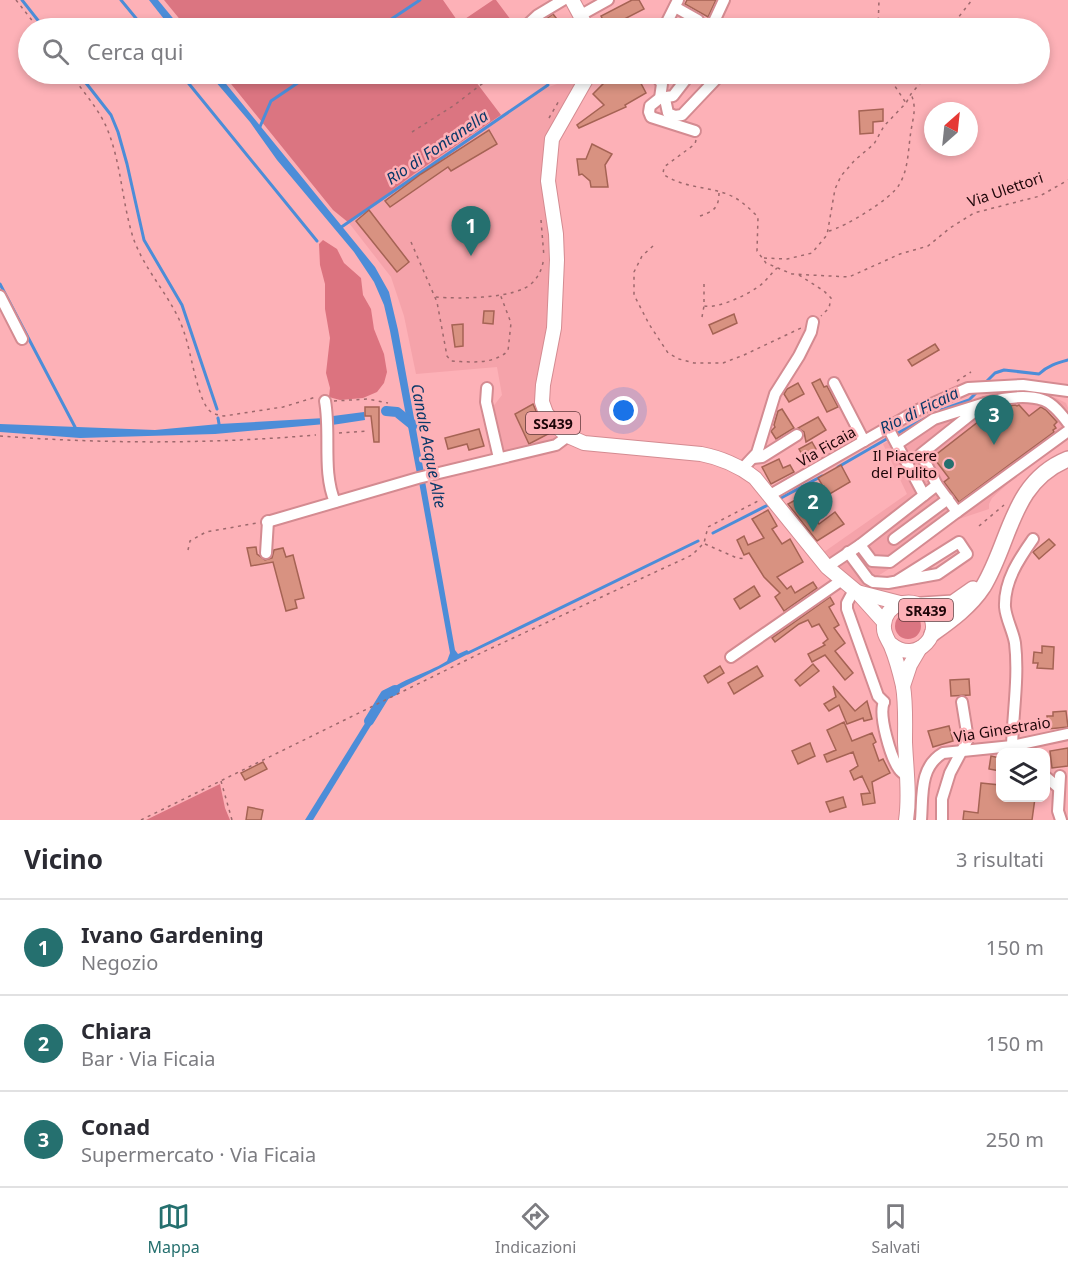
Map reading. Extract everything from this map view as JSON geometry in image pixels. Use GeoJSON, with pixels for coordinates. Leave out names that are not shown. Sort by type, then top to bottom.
{"type":"FeatureCollection","features":[{"type":"Feature","properties":{"kind":"highway"},"geometry":{"type":"LineString","coordinates":[[932,634],[956,616],[984,586],[1026,493],[1043,473],[1068,459]]}},
{"type":"Feature","properties":{"kind":"highway"},"geometry":{"type":"LineString","coordinates":[[921,605],[953,603],[972,590],[989,572]]}},
{"type":"Feature","properties":{"kind":"main road"},"geometry":{"type":"LineString","coordinates":[[572,0],[582,18]]}},
{"type":"Feature","properties":{"kind":"main road","name":"SS439"},"geometry":{"type":"LineString","coordinates":[[583,84],[552,139],[548,181],[556,234],[557,260],[554,328],[543,385],[542,402],[546,413],[557,427],[576,441],[602,446],[701,454],[719,458],[742,469],[755,478],[770,495],[837,583],[855,591],[884,622]]}},
{"type":"Feature","properties":{"kind":"main road","name":"SR439"},"geometry":{"type":"LineString","coordinates":[[855,591],[900,603],[921,605],[931,618],[932,634],[910,665],[903,692]]}},
{"type":"Feature","properties":{"kind":"main road","name":"SR439"},"geometry":{"type":"LineString","coordinates":[[891,644],[885,634],[884,622],[890,609],[900,603]]}},
{"type":"Feature","properties":{"kind":"main road"},"geometry":{"type":"LineString","coordinates":[[891,644],[905,651],[920,648]]}},
{"type":"Feature","properties":{"kind":"main road"},"geometry":{"type":"LineString","coordinates":[[891,644],[903,692],[907,776],[906,820]]}},
{"type":"Feature","properties":{"kind":"street"},"geometry":{"type":"LineString","coordinates":[[535,18],[563,0]]}},
{"type":"Feature","properties":{"kind":"street"},"geometry":{"type":"LineString","coordinates":[[581,15],[608,0]]}},
{"type":"Feature","properties":{"kind":"street"},"geometry":{"type":"LineString","coordinates":[[716,18],[724,0]]}},
{"type":"Feature","properties":{"kind":"street"},"geometry":{"type":"LineString","coordinates":[[669,18],[677,4],[695,18]]}},
{"type":"Feature","properties":{"kind":"street"},"geometry":{"type":"LineString","coordinates":[[662,84],[663,98],[668,112],[675,116],[682,115],[711,84]]}},
{"type":"Feature","properties":{"kind":"street"},"geometry":{"type":"LineString","coordinates":[[683,84],[674,96],[663,98],[650,106],[649,112],[651,117],[695,131]]}},
{"type":"Feature","properties":{"kind":"street"},"geometry":{"type":"LineString","coordinates":[[0,296],[22,339]]}},
{"type":"Feature","properties":{"kind":"street"},"geometry":{"type":"LineString","coordinates":[[742,469],[757,453],[775,394],[799,356],[811,332],[813,322]]}},
{"type":"Feature","properties":{"kind":"street"},"geometry":{"type":"LineString","coordinates":[[834,383],[864,441]]}},
{"type":"Feature","properties":{"kind":"street","name":"Via Ficaia"},"geometry":{"type":"LineString","coordinates":[[770,495],[918,410],[968,388],[1023,385],[1068,391]]}},
{"type":"Feature","properties":{"kind":"street"},"geometry":{"type":"LineString","coordinates":[[486,388],[486,402],[499,458]]}},
{"type":"Feature","properties":{"kind":"street"},"geometry":{"type":"LineString","coordinates":[[897,444],[934,419],[1007,397],[1045,400],[1060,412],[1068,423]]}},
{"type":"Feature","properties":{"kind":"street"},"geometry":{"type":"LineString","coordinates":[[326,401],[329,421],[327,434],[330,483],[335,502]]}},
{"type":"Feature","properties":{"kind":"street"},"geometry":{"type":"LineString","coordinates":[[957,512],[938,485],[921,454],[985,403]]}},
{"type":"Feature","properties":{"kind":"street"},"geometry":{"type":"LineString","coordinates":[[888,428],[924,495]]}},
{"type":"Feature","properties":{"kind":"street"},"geometry":{"type":"LineString","coordinates":[[860,545],[872,561],[890,562],[1068,431]]}},
{"type":"Feature","properties":{"kind":"street"},"geometry":{"type":"LineString","coordinates":[[753,458],[762,457],[797,435]]}},
{"type":"Feature","properties":{"kind":"street"},"geometry":{"type":"LineString","coordinates":[[266,553],[268,521],[422,477],[556,445],[568,436]]}},
{"type":"Feature","properties":{"kind":"street"},"geometry":{"type":"LineString","coordinates":[[827,567],[860,545],[938,485]]}},
{"type":"Feature","properties":{"kind":"street"},"geometry":{"type":"LineString","coordinates":[[894,539],[948,499]]}},
{"type":"Feature","properties":{"kind":"street"},"geometry":{"type":"LineString","coordinates":[[885,526],[904,552]]}},
{"type":"Feature","properties":{"kind":"street"},"geometry":{"type":"LineString","coordinates":[[1012,746],[1014,643],[1005,607],[1008,584],[1016,564],[1033,539]]}},
{"type":"Feature","properties":{"kind":"street"},"geometry":{"type":"LineString","coordinates":[[848,552],[868,579],[873,582],[897,581],[938,574],[967,554],[959,542],[897,581]]}},
{"type":"Feature","properties":{"kind":"street"},"geometry":{"type":"LineString","coordinates":[[731,657],[837,583],[878,696],[884,702]]}},
{"type":"Feature","properties":{"kind":"street"},"geometry":{"type":"LineString","coordinates":[[847,609],[847,603],[855,591]]}},
{"type":"Feature","properties":{"kind":"street"},"geometry":{"type":"LineString","coordinates":[[903,692],[884,702],[881,709],[899,769],[907,776]]}},
{"type":"Feature","properties":{"kind":"street"},"geometry":{"type":"LineString","coordinates":[[942,820],[942,799],[950,773],[968,739],[963,702]]}},
{"type":"Feature","properties":{"kind":"street","name":"Via Ginestraio"},"geometry":{"type":"LineString","coordinates":[[921,820],[925,773],[934,758],[943,753],[1012,746],[1068,734]]}},
{"type":"Feature","properties":{"kind":"street"},"geometry":{"type":"LineString","coordinates":[[1060,776],[1060,820]]}},
{"type":"Feature","properties":{"kind":"street"},"geometry":{"type":"LineString","coordinates":[[1050,780],[1059,788]]}},
{"type":"Feature","properties":{"kind":"street"},"geometry":{"type":"LineString","coordinates":[[1059,802],[1068,810]]}},
{"type":"Feature","properties":{"kind":"path"},"geometry":{"type":"LineString","coordinates":[[16,0],[30,18]]}},
{"type":"Feature","properties":{"kind":"path"},"geometry":{"type":"LineString","coordinates":[[878,18],[879,0]]}},
{"type":"Feature","properties":{"kind":"path"},"geometry":{"type":"LineString","coordinates":[[958,18],[972,0]]}},
{"type":"Feature","properties":{"kind":"path"},"geometry":{"type":"LineString","coordinates":[[77,84],[107,129],[121,178],[132,236],[185,332],[209,411],[225,416],[283,407],[317,397],[326,401],[344,402],[368,399],[388,403]]}},
{"type":"Feature","properties":{"kind":"path"},"geometry":{"type":"LineString","coordinates":[[412,132],[482,84]]}},
{"type":"Feature","properties":{"kind":"path"},"geometry":{"type":"LineString","coordinates":[[894,84],[906,103]]}},
{"type":"Feature","properties":{"kind":"path"},"geometry":{"type":"LineString","coordinates":[[695,131],[697,137],[695,144],[664,167],[663,174],[672,181],[727,194],[744,203],[758,217],[757,250],[762,258],[787,259],[812,253],[827,235],[835,189],[841,176],[874,144],[891,116],[906,103],[920,84]]}},
{"type":"Feature","properties":{"kind":"path"},"geometry":{"type":"LineString","coordinates":[[828,231],[868,211],[899,186],[906,166],[916,112],[911,94]]}},
{"type":"Feature","properties":{"kind":"path","name":"Via Ulettori"},"geometry":{"type":"LineString","coordinates":[[762,258],[766,263],[792,274],[849,277],[900,254],[928,246],[950,228],[974,213],[1040,196],[1068,180]]}},
{"type":"Feature","properties":{"kind":"path"},"geometry":{"type":"LineString","coordinates":[[700,216],[715,210],[719,203],[719,192]]}},
{"type":"Feature","properties":{"kind":"path"},"geometry":{"type":"LineString","coordinates":[[411,242],[435,297],[447,356],[451,361],[473,362],[498,359],[508,351],[511,323],[501,294]]}},
{"type":"Feature","properties":{"kind":"path"},"geometry":{"type":"LineString","coordinates":[[653,246],[642,256],[634,272],[634,295],[668,353],[694,363],[723,363],[813,322],[829,308],[831,298],[799,275]]}},
{"type":"Feature","properties":{"kind":"path"},"geometry":{"type":"LineString","coordinates":[[435,297],[484,297],[531,285],[540,272],[544,257]]}},
{"type":"Feature","properties":{"kind":"path"},"geometry":{"type":"LineString","coordinates":[[704,306],[711,307],[739,297],[762,284],[777,268]]}},
{"type":"Feature","properties":{"kind":"path"},"geometry":{"type":"LineString","coordinates":[[702,317],[704,284]]}},
{"type":"Feature","properties":{"kind":"path"},"geometry":{"type":"LineString","coordinates":[[0,436],[81,442],[206,442],[368,431]]}},
{"type":"Feature","properties":{"kind":"path"},"geometry":{"type":"LineString","coordinates":[[141,820],[413,687],[692,555],[704,543],[708,527],[770,495]]}},
{"type":"Feature","properties":{"kind":"path"},"geometry":{"type":"LineString","coordinates":[[188,550],[190,541],[206,532],[268,521]]}},
{"type":"Feature","properties":{"kind":"path"},"geometry":{"type":"LineString","coordinates":[[704,543],[737,558],[746,558]]}},
{"type":"Feature","properties":{"kind":"path"},"geometry":{"type":"LineString","coordinates":[[221,781],[232,820]]}},
{"type":"Feature","properties":{"kind":"shaded area"},"geometry":{"type":"Polygon","coordinates":[[[164,0],[443,0],[456,18],[179,18],[164,0]]]}},
{"type":"Feature","properties":{"kind":"shaded area"},"geometry":{"type":"Polygon","coordinates":[[[493,0],[496,0],[510,18],[466,18],[493,0]]]}},
{"type":"Feature","properties":{"kind":"shaded area"},"geometry":{"type":"Polygon","coordinates":[[[231,84],[478,84],[501,115],[414,174],[349,223],[333,210],[231,84]]]}},
{"type":"Feature","properties":{"kind":"shaded area"},"geometry":{"type":"Polygon","coordinates":[[[557,84],[577,84],[546,142],[552,236],[551,321],[538,404],[556,439],[502,453],[492,408],[502,395],[497,367],[416,374],[404,316],[391,277],[349,223],[414,174],[501,115],[546,88],[557,84]]]}},
{"type":"Feature","properties":{"kind":"shaded area"},"geometry":{"type":"Polygon","coordinates":[[[323,240],[337,249],[344,263],[361,278],[363,295],[371,309],[374,329],[384,354],[387,372],[384,383],[377,392],[363,398],[340,400],[329,397],[330,388],[326,373],[330,338],[319,244],[323,240]]]}},
{"type":"Feature","properties":{"kind":"shaded area"},"geometry":{"type":"Polygon","coordinates":[[[1039,394],[1066,403],[1067,424],[1054,442],[992,498],[989,509],[959,519],[897,564],[860,587],[824,552],[907,494],[883,444],[935,416],[1039,394]]]}},
{"type":"Feature","properties":{"kind":"shaded area"},"geometry":{"type":"Polygon","coordinates":[[[908,613],[917,617],[921,626],[917,635],[908,639],[899,635],[895,626],[899,617],[908,613]]]}},
{"type":"Feature","properties":{"kind":"shaded area"},"geometry":{"type":"Polygon","coordinates":[[[220,784],[230,820],[146,820],[220,784]]]}},
{"type":"Feature","properties":{"kind":"water"},"geometry":{"type":"Polygon","coordinates":[[[149,0],[158,0],[173,18],[163,18],[149,0]]]}},
{"type":"Feature","properties":{"kind":"water"},"geometry":{"type":"Polygon","coordinates":[[[218,84],[226,84],[375,267],[389,292],[424,473],[417,474],[390,331],[384,305],[374,282],[354,252],[277,160],[250,122],[218,84]]]}},
{"type":"Feature","properties":{"kind":"water"},"geometry":{"type":"Polygon","coordinates":[[[364,412],[365,420],[332,425],[333,416],[364,412]]]}},
{"type":"Feature","properties":{"kind":"water"},"geometry":{"type":"Polygon","coordinates":[[[325,418],[325,424],[215,434],[80,438],[0,432],[0,424],[155,430],[325,418]]]}},
{"type":"Feature","properties":{"kind":"water"},"geometry":{"type":"Polygon","coordinates":[[[425,481],[455,650],[458,654],[467,650],[470,653],[378,700],[393,687],[447,661],[450,653],[419,482],[425,481]]]}},
{"type":"Feature","properties":{"kind":"water"},"geometry":{"type":"Polygon","coordinates":[[[381,709],[313,820],[305,820],[372,712],[381,709]]]}},
{"type":"Feature","properties":{"kind":"building"},"geometry":{"type":"Polygon","coordinates":[[[632,0],[639,0],[644,9],[626,18],[602,18],[601,16],[632,0]]]}},
{"type":"Feature","properties":{"kind":"building"},"geometry":{"type":"Polygon","coordinates":[[[687,0],[716,0],[708,17],[685,4],[687,0]]]}},
{"type":"Feature","properties":{"kind":"building"},"geometry":{"type":"Polygon","coordinates":[[[603,84],[641,84],[646,93],[625,105],[626,107],[579,128],[577,125],[604,105],[593,94],[603,84]]]}},
{"type":"Feature","properties":{"kind":"building"},"geometry":{"type":"Polygon","coordinates":[[[883,109],[883,121],[873,122],[873,133],[860,134],[859,111],[883,109]]]}},
{"type":"Feature","properties":{"kind":"building"},"geometry":{"type":"Polygon","coordinates":[[[489,130],[497,144],[451,171],[448,167],[390,207],[385,201],[421,174],[489,130]]]}},
{"type":"Feature","properties":{"kind":"building"},"geometry":{"type":"Polygon","coordinates":[[[592,144],[612,154],[605,165],[608,187],[591,187],[590,181],[582,174],[579,175],[577,159],[586,159],[592,144]]]}},
{"type":"Feature","properties":{"kind":"building"},"geometry":{"type":"Polygon","coordinates":[[[369,210],[409,262],[397,272],[356,221],[369,210]]]}},
{"type":"Feature","properties":{"kind":"building"},"geometry":{"type":"Polygon","coordinates":[[[484,311],[494,311],[493,324],[483,323],[484,311]]]}},
{"type":"Feature","properties":{"kind":"building"},"geometry":{"type":"Polygon","coordinates":[[[734,314],[737,323],[713,334],[709,325],[734,314]]]}},
{"type":"Feature","properties":{"kind":"building"},"geometry":{"type":"Polygon","coordinates":[[[463,324],[463,346],[455,347],[452,325],[463,324]]]}},
{"type":"Feature","properties":{"kind":"building"},"geometry":{"type":"Polygon","coordinates":[[[935,344],[939,350],[912,366],[908,360],[935,344]]]}},
{"type":"Feature","properties":{"kind":"building"},"geometry":{"type":"Polygon","coordinates":[[[820,379],[824,387],[827,386],[838,407],[827,412],[812,383],[820,379]]]}},
{"type":"Feature","properties":{"kind":"building"},"geometry":{"type":"Polygon","coordinates":[[[798,383],[804,394],[789,402],[784,394],[787,389],[798,383]]]}},
{"type":"Feature","properties":{"kind":"building"},"geometry":{"type":"Polygon","coordinates":[[[533,404],[539,418],[550,433],[529,444],[515,414],[533,404]]]}},
{"type":"Feature","properties":{"kind":"building"},"geometry":{"type":"Polygon","coordinates":[[[1019,405],[1029,416],[1041,407],[1046,410],[1057,422],[1054,425],[1056,428],[1054,432],[959,502],[944,482],[949,478],[933,457],[996,408],[1019,405]]]}},
{"type":"Feature","properties":{"kind":"building"},"geometry":{"type":"Polygon","coordinates":[[[365,407],[379,407],[379,442],[374,442],[371,416],[365,416],[365,407]]]}},
{"type":"Feature","properties":{"kind":"building"},"geometry":{"type":"Polygon","coordinates":[[[782,409],[794,428],[776,439],[771,431],[775,427],[778,411],[782,409]]]}},
{"type":"Feature","properties":{"kind":"building"},"geometry":{"type":"Polygon","coordinates":[[[818,417],[826,430],[806,442],[804,432],[798,428],[818,417]]]}},
{"type":"Feature","properties":{"kind":"building"},"geometry":{"type":"Polygon","coordinates":[[[479,429],[484,446],[469,450],[467,444],[448,449],[445,438],[479,429]]]}},
{"type":"Feature","properties":{"kind":"building"},"geometry":{"type":"Polygon","coordinates":[[[812,442],[816,449],[803,456],[799,449],[812,442]]]}},
{"type":"Feature","properties":{"kind":"building"},"geometry":{"type":"Polygon","coordinates":[[[779,459],[783,468],[790,465],[794,472],[771,484],[762,467],[779,459]]]}},
{"type":"Feature","properties":{"kind":"building"},"geometry":{"type":"Polygon","coordinates":[[[841,465],[850,482],[828,495],[818,478],[841,465]]]}},
{"type":"Feature","properties":{"kind":"building"},"geometry":{"type":"Polygon","coordinates":[[[799,498],[819,524],[835,512],[844,524],[817,541],[788,504],[799,498]]]}},
{"type":"Feature","properties":{"kind":"building"},"geometry":{"type":"Polygon","coordinates":[[[768,510],[777,526],[772,529],[782,544],[790,539],[803,562],[777,577],[787,589],[791,586],[795,593],[813,582],[817,588],[784,611],[775,597],[780,593],[764,577],[749,553],[744,555],[737,540],[744,536],[748,545],[764,538],[752,519],[768,510]]]}},
{"type":"Feature","properties":{"kind":"building"},"geometry":{"type":"Polygon","coordinates":[[[1049,539],[1055,545],[1039,559],[1033,552],[1049,539]]]}},
{"type":"Feature","properties":{"kind":"building"},"geometry":{"type":"Polygon","coordinates":[[[256,547],[257,554],[265,560],[272,558],[274,550],[283,548],[286,557],[293,555],[304,598],[295,600],[297,608],[286,611],[273,562],[251,566],[247,548],[256,547]]]}},
{"type":"Feature","properties":{"kind":"building"},"geometry":{"type":"Polygon","coordinates":[[[754,586],[760,596],[740,609],[734,599],[754,586]]]}},
{"type":"Feature","properties":{"kind":"building"},"geometry":{"type":"Polygon","coordinates":[[[830,597],[834,604],[829,607],[839,625],[834,628],[845,643],[835,651],[853,673],[845,680],[825,655],[812,662],[808,654],[825,645],[823,643],[828,639],[819,624],[812,627],[808,620],[775,642],[772,638],[830,597]]]}},
{"type":"Feature","properties":{"kind":"building"},"geometry":{"type":"Polygon","coordinates":[[[1042,646],[1054,647],[1053,669],[1037,668],[1038,663],[1033,663],[1034,652],[1042,653],[1042,646]]]}},
{"type":"Feature","properties":{"kind":"building"},"geometry":{"type":"Polygon","coordinates":[[[813,664],[819,671],[800,686],[795,680],[813,664]]]}},
{"type":"Feature","properties":{"kind":"building"},"geometry":{"type":"Polygon","coordinates":[[[720,666],[724,673],[708,683],[704,676],[720,666]]]}},
{"type":"Feature","properties":{"kind":"building"},"geometry":{"type":"Polygon","coordinates":[[[757,666],[763,676],[734,694],[728,683],[757,666]]]}},
{"type":"Feature","properties":{"kind":"building"},"geometry":{"type":"Polygon","coordinates":[[[969,679],[970,695],[951,696],[950,680],[969,679]]]}},
{"type":"Feature","properties":{"kind":"building"},"geometry":{"type":"Polygon","coordinates":[[[833,686],[855,711],[867,701],[872,719],[864,721],[863,718],[847,724],[839,705],[829,711],[824,704],[836,697],[833,686]]]}},
{"type":"Feature","properties":{"kind":"building"},"geometry":{"type":"Polygon","coordinates":[[[1066,711],[1068,727],[1048,729],[1047,716],[1053,716],[1053,712],[1066,711]]]}},
{"type":"Feature","properties":{"kind":"building"},"geometry":{"type":"Polygon","coordinates":[[[844,722],[852,741],[872,733],[879,761],[883,759],[890,773],[872,782],[875,803],[863,805],[861,794],[870,793],[862,776],[854,780],[850,771],[858,766],[853,752],[827,762],[824,755],[836,750],[827,730],[844,722]]]}},
{"type":"Feature","properties":{"kind":"building"},"geometry":{"type":"Polygon","coordinates":[[[949,726],[953,741],[933,747],[928,731],[949,726]]]}},
{"type":"Feature","properties":{"kind":"building"},"geometry":{"type":"Polygon","coordinates":[[[810,743],[815,756],[798,764],[792,751],[810,743]]]}},
{"type":"Feature","properties":{"kind":"building"},"geometry":{"type":"Polygon","coordinates":[[[1068,748],[1068,766],[1052,768],[1050,751],[1068,748]]]}},
{"type":"Feature","properties":{"kind":"building"},"geometry":{"type":"Polygon","coordinates":[[[991,756],[996,757],[996,770],[989,769],[991,756]]]}},
{"type":"Feature","properties":{"kind":"building"},"geometry":{"type":"Polygon","coordinates":[[[263,762],[267,769],[245,780],[241,773],[263,762]]]}},
{"type":"Feature","properties":{"kind":"building"},"geometry":{"type":"Polygon","coordinates":[[[981,783],[996,785],[996,802],[1034,802],[1032,820],[963,820],[964,811],[978,813],[981,783]]]}},
{"type":"Feature","properties":{"kind":"building"},"geometry":{"type":"Polygon","coordinates":[[[843,797],[846,807],[830,812],[826,802],[843,797]]]}},
{"type":"Feature","properties":{"kind":"building"},"geometry":{"type":"Polygon","coordinates":[[[248,807],[263,810],[261,820],[246,820],[248,807]]]}},
{"type":"Feature","properties":{"kind":"waterway"},"geometry":{"type":"LineString","coordinates":[[22,0],[36,18]]}},
{"type":"Feature","properties":{"kind":"waterway"},"geometry":{"type":"LineString","coordinates":[[121,0],[136,18]]}},
{"type":"Feature","properties":{"kind":"waterway"},"geometry":{"type":"LineString","coordinates":[[393,18],[420,0]]}},
{"type":"Feature","properties":{"kind":"waterway"},"geometry":{"type":"LineString","coordinates":[[87,84],[111,115],[118,132],[144,240],[182,305],[217,409]]}},
{"type":"Feature","properties":{"kind":"waterway"},"geometry":{"type":"LineString","coordinates":[[189,84],[317,241]]}},
{"type":"Feature","properties":{"kind":"waterway"},"geometry":{"type":"LineString","coordinates":[[259,129],[271,101],[296,84]]}},
{"type":"Feature","properties":{"kind":"waterway","name":"Rio di Fontanella"},"geometry":{"type":"LineString","coordinates":[[340,228],[548,85]]}},
{"type":"Feature","properties":{"kind":"waterway"},"geometry":{"type":"LineString","coordinates":[[0,284],[75,427]]}},
{"type":"Feature","properties":{"kind":"waterway","name":"Rio di Ficaia"},"geometry":{"type":"LineString","coordinates":[[983,385],[995,373],[1004,370],[1039,374],[1049,367],[1068,360]]}},
{"type":"Feature","properties":{"kind":"waterway","name":"Rio di Ficaia"},"geometry":{"type":"LineString","coordinates":[[896,434],[941,410],[969,400],[977,392]]}},
{"type":"Feature","properties":{"kind":"waterway"},"geometry":{"type":"LineString","coordinates":[[386,411],[397,412],[413,425]]}},
{"type":"Feature","properties":{"kind":"waterway"},"geometry":{"type":"LineString","coordinates":[[218,418],[219,424]]}},
{"type":"Feature","properties":{"kind":"waterway","name":"Rio di Ficaia"},"geometry":{"type":"LineString","coordinates":[[838,467],[890,437]]}},
{"type":"Feature","properties":{"kind":"waterway","name":"Rio di Ficaia"},"geometry":{"type":"LineString","coordinates":[[781,498],[822,476]]}},
{"type":"Feature","properties":{"kind":"waterway","name":"Rio di Ficaia"},"geometry":{"type":"LineString","coordinates":[[713,533],[768,505]]}},
{"type":"Feature","properties":{"kind":"waterway","name":"Rio di Ficaia"},"geometry":{"type":"LineString","coordinates":[[468,653],[698,541]]}},
{"type":"Feature","properties":{"kind":"waterway","name":"Canale Acque Alte"},"geometry":{"type":"LineString","coordinates":[[369,721],[385,695],[395,690]]}},
{"type":"Feature","properties":{"kind":"place","name":"Ivano Gardening"},"geometry":{"type":"Point","coordinates":[471,256]}},
{"type":"Feature","properties":{"kind":"place","name":"Conad"},"geometry":{"type":"Point","coordinates":[994,445]}},
{"type":"Feature","properties":{"kind":"place","name":"Il Piacere del Pulito"},"geometry":{"type":"Point","coordinates":[949,464]}},
{"type":"Feature","properties":{"kind":"place","name":"Chiara"},"geometry":{"type":"Point","coordinates":[813,532]}}]}
